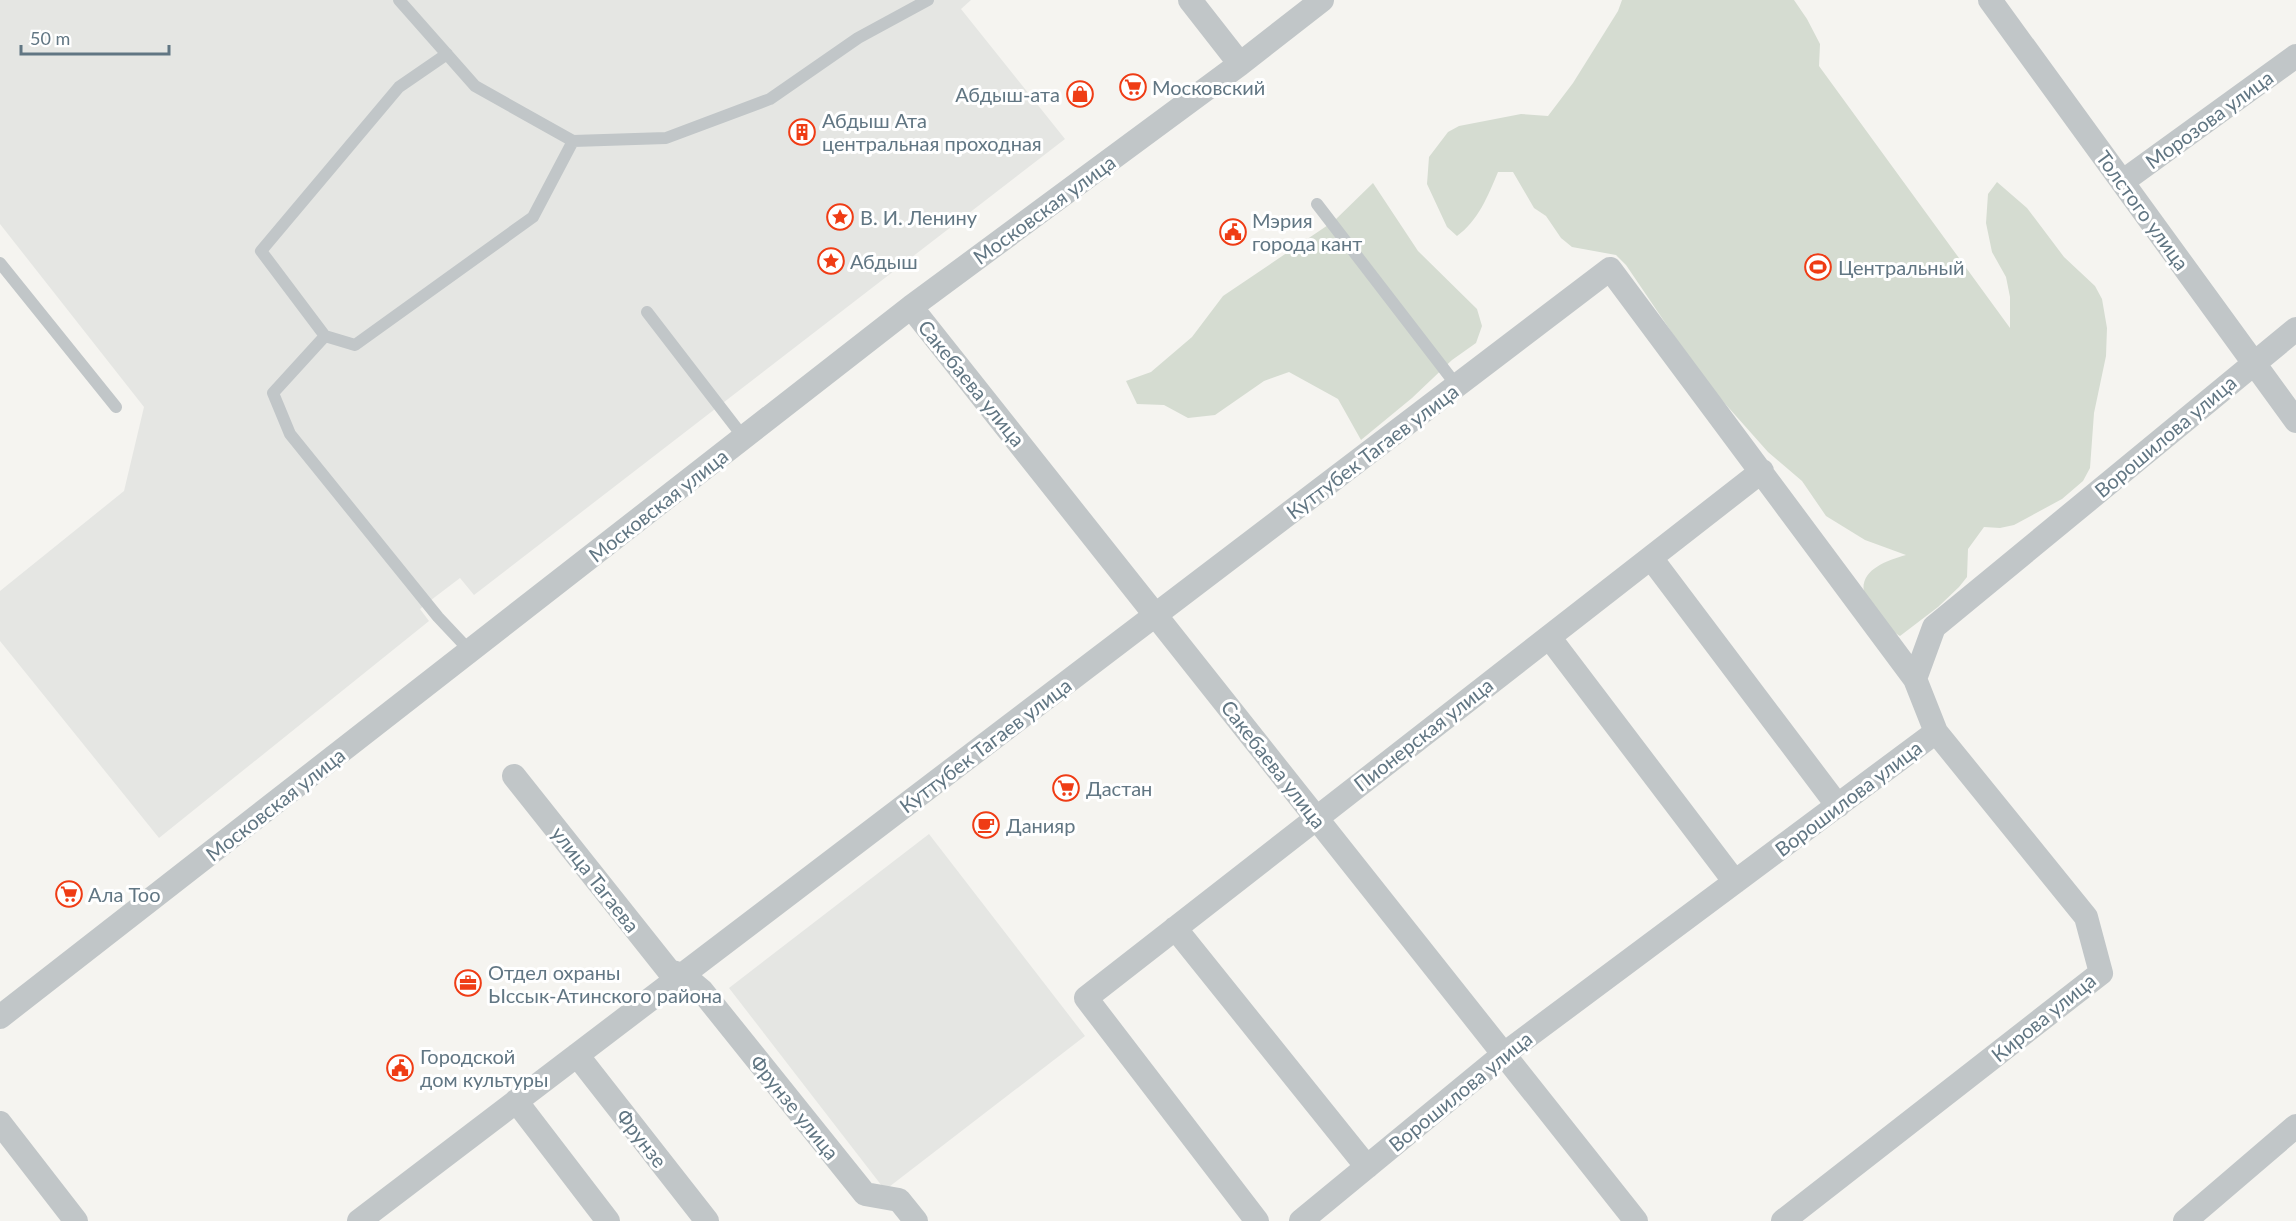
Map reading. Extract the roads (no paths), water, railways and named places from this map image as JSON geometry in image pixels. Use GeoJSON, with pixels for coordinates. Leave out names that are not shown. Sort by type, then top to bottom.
{"type":"FeatureCollection","features":[{"type":"Feature","properties":{"kind":"street"},"geometry":{"type":"LineString","coordinates":[[1190,0],[1240,64]]}},
{"type":"Feature","properties":{"kind":"street","name":"Московская улица"},"geometry":{"type":"LineString","coordinates":[[0,1017],[911,307],[1240,64],[1322,0]]}},
{"type":"Feature","properties":{"kind":"street","name":"Толстого улица"},"geometry":{"type":"LineString","coordinates":[[1990,0],[2296,421]]}},
{"type":"Feature","properties":{"kind":"street","name":"Морозова улица"},"geometry":{"type":"LineString","coordinates":[[2122,182],[2296,56]]}},
{"type":"Feature","properties":{"kind":"street","name":"Куттубек Тагаев улица"},"geometry":{"type":"LineString","coordinates":[[359,1221],[1610,269],[1762,471]]}},
{"type":"Feature","properties":{"kind":"street","name":"Сакебаева улица"},"geometry":{"type":"LineString","coordinates":[[911,307],[1636,1221]]}},
{"type":"Feature","properties":{"kind":"street","name":"Ворошилова улица"},"geometry":{"type":"LineString","coordinates":[[1301,1221],[1504,1054],[1936,732],[1915,679],[1934,627],[2296,329]]}},
{"type":"Feature","properties":{"kind":"street"},"geometry":{"type":"LineString","coordinates":[[1762,471],[1915,679]]}},
{"type":"Feature","properties":{"kind":"street","name":"Пионерская улица"},"geometry":{"type":"LineString","coordinates":[[1257,1221],[1086,998],[1762,471]]}},
{"type":"Feature","properties":{"kind":"street"},"geometry":{"type":"LineString","coordinates":[[1651,558],[1838,806]]}},
{"type":"Feature","properties":{"kind":"street"},"geometry":{"type":"LineString","coordinates":[[1549,637],[1735,882]]}},
{"type":"Feature","properties":{"kind":"street","name":"Кирова улица"},"geometry":{"type":"LineString","coordinates":[[1783,1221],[2101,973],[2086,917],[1936,732]]}},
{"type":"Feature","properties":{"kind":"street","name":"улица Тагаева"},"geometry":{"type":"LineString","coordinates":[[514,776],[669,970],[683,975]]}},
{"type":"Feature","properties":{"kind":"street"},"geometry":{"type":"LineString","coordinates":[[1174,928],[1367,1167]]}},
{"type":"Feature","properties":{"kind":"street","name":"Фрунзе улица"},"geometry":{"type":"LineString","coordinates":[[683,975],[702,991],[865,1194],[899,1200],[916,1221]]}},
{"type":"Feature","properties":{"kind":"street","name":"Фрунзе"},"geometry":{"type":"LineString","coordinates":[[577,1055],[707,1221]]}},
{"type":"Feature","properties":{"kind":"street"},"geometry":{"type":"LineString","coordinates":[[516,1101],[608,1221]]}},
{"type":"Feature","properties":{"kind":"street"},"geometry":{"type":"LineString","coordinates":[[0,1123],[76,1221]]}},
{"type":"Feature","properties":{"kind":"street"},"geometry":{"type":"LineString","coordinates":[[2185,1221],[2296,1126]]}},
{"type":"Feature","properties":{"kind":"lane"},"geometry":{"type":"LineString","coordinates":[[399,0],[476,86],[573,141],[666,138],[771,99],[858,38],[928,0]]}},
{"type":"Feature","properties":{"kind":"lane"},"geometry":{"type":"LineString","coordinates":[[447,54],[399,87],[261,251],[325,336],[355,345],[533,217],[573,141]]}},
{"type":"Feature","properties":{"kind":"lane"},"geometry":{"type":"LineString","coordinates":[[1317,204],[1457,386]]}},
{"type":"Feature","properties":{"kind":"lane"},"geometry":{"type":"LineString","coordinates":[[0,263],[116,407]]}},
{"type":"Feature","properties":{"kind":"lane"},"geometry":{"type":"LineString","coordinates":[[647,312],[744,438]]}},
{"type":"Feature","properties":{"kind":"lane"},"geometry":{"type":"LineString","coordinates":[[325,336],[273,393],[290,434],[438,617],[470,651]]}},
{"type":"Feature","properties":{"kind":"place","name":"Московский"},"geometry":{"type":"Point","coordinates":[1133,87]}},
{"type":"Feature","properties":{"kind":"place","name":"Абдыш-ата"},"geometry":{"type":"Point","coordinates":[1080,94]}},
{"type":"Feature","properties":{"kind":"place","name":"Абдыш Ата центральная проходная"},"geometry":{"type":"Point","coordinates":[802,132]}},
{"type":"Feature","properties":{"kind":"place","name":"В. И. Ленину"},"geometry":{"type":"Point","coordinates":[840,217]}},
{"type":"Feature","properties":{"kind":"place","name":"Мэрия города кант"},"geometry":{"type":"Point","coordinates":[1233,232]}},
{"type":"Feature","properties":{"kind":"place","name":"Абдыш"},"geometry":{"type":"Point","coordinates":[831,261]}},
{"type":"Feature","properties":{"kind":"place","name":"Центральный"},"geometry":{"type":"Point","coordinates":[1818,267]}},
{"type":"Feature","properties":{"kind":"place","name":"Дастан"},"geometry":{"type":"Point","coordinates":[1066,788]}},
{"type":"Feature","properties":{"kind":"place","name":"Данияр"},"geometry":{"type":"Point","coordinates":[986,825]}},
{"type":"Feature","properties":{"kind":"place","name":"Ала Тоо"},"geometry":{"type":"Point","coordinates":[69,894]}},
{"type":"Feature","properties":{"kind":"place","name":"Отдел охраны Ыссык-Атинского района"},"geometry":{"type":"Point","coordinates":[468,983]}},
{"type":"Feature","properties":{"kind":"place","name":"Городской дом культуры"},"geometry":{"type":"Point","coordinates":[400,1068]}}]}
